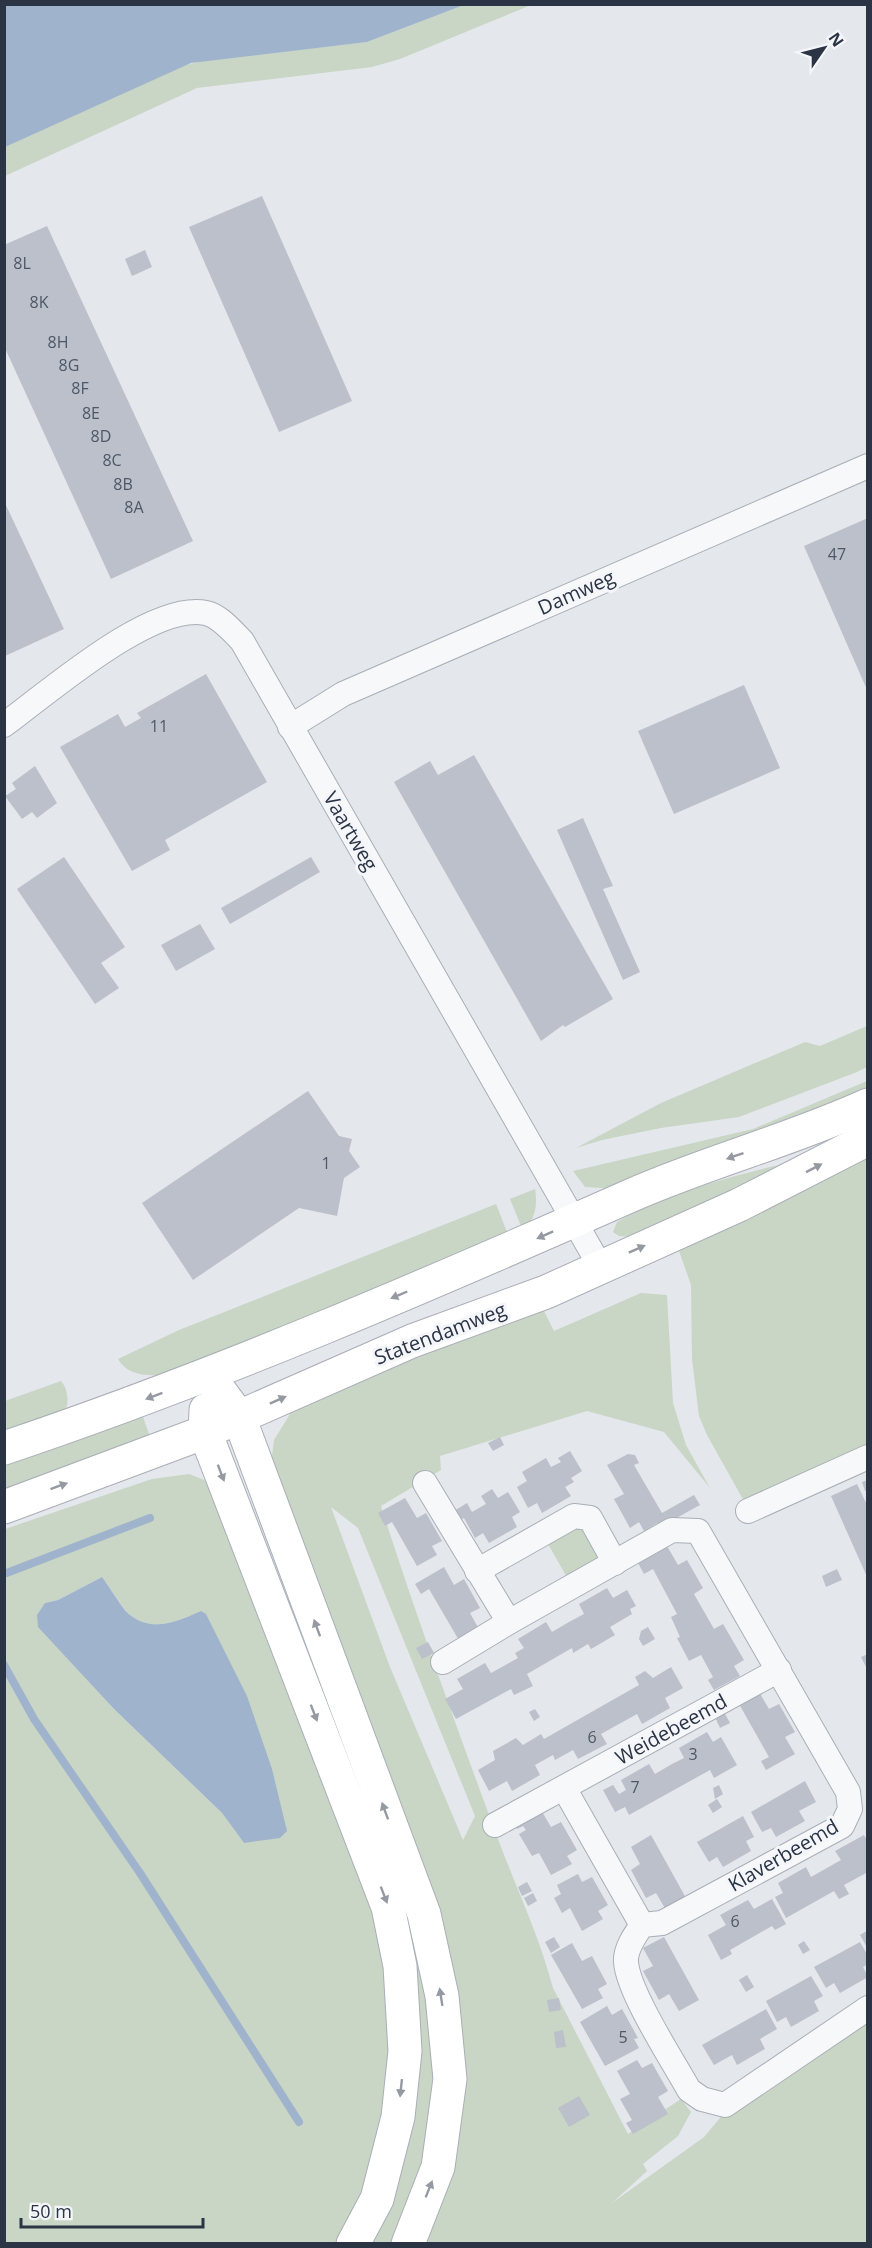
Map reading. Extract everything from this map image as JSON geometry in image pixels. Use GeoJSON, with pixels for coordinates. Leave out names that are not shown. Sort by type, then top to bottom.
{"type":"FeatureCollection","features":[{"type":"Feature","properties":{"kind":"main road"},"geometry":{"type":"LineString","coordinates":[[4,1448],[120,1409],[208,1375],[575,1222],[695,1169],[818,1127],[867,1104]]}},
{"type":"Feature","properties":{"kind":"main road","name":"Statendamweg"},"geometry":{"type":"LineString","coordinates":[[4,1507],[205,1432],[412,1341],[546,1292],[739,1205],[814,1169],[867,1139]]}},
{"type":"Feature","properties":{"kind":"main road"},"geometry":{"type":"LineString","coordinates":[[208,1375],[239,1418],[424,1914],[442,1996],[450,2079],[438,2167],[408,2244]]}},
{"type":"Feature","properties":{"kind":"main road"},"geometry":{"type":"LineString","coordinates":[[208,1375],[205,1432],[388,1907],[400,1966],[405,2051],[398,2117],[377,2199],[353,2244]]}},
{"type":"Feature","properties":{"kind":"street","name":"Damweg"},"geometry":{"type":"LineString","coordinates":[[290,727],[343,694],[867,466]]}},
{"type":"Feature","properties":{"kind":"street","name":"Vaartweg"},"geometry":{"type":"LineString","coordinates":[[4,725],[145,625],[183,611],[207,613],[217,617],[242,641],[600,1266]]}},
{"type":"Feature","properties":{"kind":"street"},"geometry":{"type":"LineString","coordinates":[[747,1511],[867,1457]]}},
{"type":"Feature","properties":{"kind":"street"},"geometry":{"type":"LineString","coordinates":[[425,1483],[509,1622]]}},
{"type":"Feature","properties":{"kind":"street"},"geometry":{"type":"LineString","coordinates":[[477,1571],[574,1515],[590,1518],[615,1563]]}},
{"type":"Feature","properties":{"kind":"street","name":"Klaverbeemd"},"geometry":{"type":"LineString","coordinates":[[443,1662],[672,1530],[698,1531],[848,1792],[850,1809],[842,1826],[662,1923],[642,1925]]}},
{"type":"Feature","properties":{"kind":"street","name":"Weidebeemd"},"geometry":{"type":"LineString","coordinates":[[495,1825],[779,1670]]}},
{"type":"Feature","properties":{"kind":"street"},"geometry":{"type":"LineString","coordinates":[[564,1788],[642,1925],[632,1940],[625,1960],[632,1985],[689,2090],[702,2099],[725,2105],[867,2008]]}},
{"type":"Feature","properties":{"kind":"green space"},"geometry":{"type":"Polygon","coordinates":[[[464,5],[531,5],[400,59],[372,67],[197,88],[5,176],[4,147],[181,66],[207,60],[367,42],[464,5]]]}},
{"type":"Feature","properties":{"kind":"green space"},"geometry":{"type":"Polygon","coordinates":[[[867,1026],[867,1067],[857,1072],[739,1117],[661,1128],[602,1140],[576,1148],[661,1103],[805,1042],[820,1046],[867,1026]]]}},
{"type":"Feature","properties":{"kind":"green space"},"geometry":{"type":"Polygon","coordinates":[[[867,1081],[867,1094],[618,1189],[585,1187],[573,1171],[753,1129],[867,1081]]]}},
{"type":"Feature","properties":{"kind":"green space"},"geometry":{"type":"Polygon","coordinates":[[[867,1153],[867,1444],[773,1487],[745,1503],[707,1435],[699,1416],[692,1359],[691,1285],[678,1248],[867,1153]]]}},
{"type":"Feature","properties":{"kind":"green space"},"geometry":{"type":"Polygon","coordinates":[[[778,1165],[728,1193],[633,1237],[619,1236],[613,1232],[617,1222],[655,1203],[716,1182],[778,1165]]]}},
{"type":"Feature","properties":{"kind":"green space"},"geometry":{"type":"Polygon","coordinates":[[[535,1189],[535,1212],[523,1231],[510,1199],[535,1189]]]}},
{"type":"Feature","properties":{"kind":"green space"},"geometry":{"type":"Polygon","coordinates":[[[496,1204],[509,1237],[171,1374],[134,1373],[118,1359],[179,1330],[496,1204]]]}},
{"type":"Feature","properties":{"kind":"green space"},"geometry":{"type":"Polygon","coordinates":[[[641,1293],[667,1295],[673,1403],[686,1445],[710,1488],[664,1432],[587,1411],[440,1456],[441,1470],[381,1506],[437,1670],[496,1834],[534,1929],[553,1988],[628,2134],[681,2099],[691,2112],[678,2136],[643,2164],[647,2171],[612,2203],[704,2137],[725,2112],[867,2012],[867,2243],[419,2243],[460,2089],[271,1464],[274,1440],[293,1409],[539,1301],[554,1331],[641,1293]],[[331,1507],[390,1667],[463,1840],[475,1816],[358,1528],[331,1507]]]}},
{"type":"Feature","properties":{"kind":"green space"},"geometry":{"type":"Polygon","coordinates":[[[61,1381],[67,1395],[65,1410],[5,1438],[5,1401],[61,1381]]]}},
{"type":"Feature","properties":{"kind":"green space"},"geometry":{"type":"Polygon","coordinates":[[[142,1414],[149,1440],[5,1498],[5,1463],[142,1414]]]}},
{"type":"Feature","properties":{"kind":"green space"},"geometry":{"type":"Polygon","coordinates":[[[189,1474],[204,1480],[215,1489],[346,1814],[394,1989],[385,2145],[339,2243],[5,2244],[5,1529],[152,1479],[189,1474]],[[102,1577],[58,1600],[45,1603],[38,1626],[114,1709],[222,1813],[244,1843],[201,1611],[166,1624],[139,1620],[130,1615],[102,1577]]]}},
{"type":"Feature","properties":{"kind":"green space"},"geometry":{"type":"Polygon","coordinates":[[[581,1526],[600,1561],[568,1579],[548,1544],[581,1526]]]}},
{"type":"Feature","properties":{"kind":"green space"},"geometry":{"type":"Polygon","coordinates":[[[413,1928],[435,2010],[434,2136],[403,2225],[392,2243],[368,2244],[387,2209],[401,2171],[416,2091],[418,2050],[413,1928]]]}},
{"type":"Feature","properties":{"kind":"water"},"geometry":{"type":"Polygon","coordinates":[[[4,5],[464,5],[367,42],[191,63],[5,147],[4,5]]]}},
{"type":"Feature","properties":{"kind":"water"},"geometry":{"type":"Polygon","coordinates":[[[102,1577],[127,1612],[139,1620],[166,1624],[201,1611],[206,1614],[247,1696],[272,1769],[287,1831],[280,1838],[244,1843],[222,1813],[114,1709],[38,1627],[37,1615],[45,1603],[58,1600],[102,1577]]]}},
{"type":"Feature","properties":{"kind":"building"},"geometry":{"type":"Polygon","coordinates":[[[262,196],[352,401],[279,432],[189,227],[262,196]]]}},
{"type":"Feature","properties":{"kind":"building"},"geometry":{"type":"Polygon","coordinates":[[[47,226],[193,541],[111,579],[4,346],[4,245],[47,226]]]}},
{"type":"Feature","properties":{"kind":"building"},"geometry":{"type":"Polygon","coordinates":[[[145,250],[152,267],[132,276],[125,259],[145,250]]]}},
{"type":"Feature","properties":{"kind":"building"},"geometry":{"type":"Polygon","coordinates":[[[5,503],[64,629],[5,656],[5,503]]]}},
{"type":"Feature","properties":{"kind":"building"},"geometry":{"type":"Polygon","coordinates":[[[868,518],[868,692],[804,546],[868,518]]]}},
{"type":"Feature","properties":{"kind":"building"},"geometry":{"type":"Polygon","coordinates":[[[206,674],[267,782],[165,840],[170,850],[132,871],[60,747],[118,714],[125,727],[141,718],[137,713],[206,674]]]}},
{"type":"Feature","properties":{"kind":"building"},"geometry":{"type":"Polygon","coordinates":[[[744,685],[780,768],[674,814],[638,731],[744,685]]]}},
{"type":"Feature","properties":{"kind":"building"},"geometry":{"type":"Polygon","coordinates":[[[474,755],[613,999],[565,1027],[563,1025],[541,1041],[394,782],[430,761],[438,775],[474,755]]]}},
{"type":"Feature","properties":{"kind":"building"},"geometry":{"type":"Polygon","coordinates":[[[35,766],[57,803],[37,818],[32,812],[22,819],[5,796],[16,789],[12,783],[35,766]]]}},
{"type":"Feature","properties":{"kind":"building"},"geometry":{"type":"Polygon","coordinates":[[[583,818],[613,886],[603,889],[640,972],[623,980],[557,830],[583,818]]]}},
{"type":"Feature","properties":{"kind":"building"},"geometry":{"type":"Polygon","coordinates":[[[64,857],[125,947],[101,963],[119,988],[95,1004],[17,889],[64,857]]]}},
{"type":"Feature","properties":{"kind":"building"},"geometry":{"type":"Polygon","coordinates":[[[311,857],[320,872],[230,924],[221,908],[311,857]]]}},
{"type":"Feature","properties":{"kind":"building"},"geometry":{"type":"Polygon","coordinates":[[[200,924],[215,949],[176,971],[161,945],[200,924]]]}},
{"type":"Feature","properties":{"kind":"building"},"geometry":{"type":"Polygon","coordinates":[[[308,1091],[339,1136],[352,1139],[349,1151],[360,1167],[344,1178],[337,1216],[299,1208],[193,1280],[142,1203],[308,1091]]]}},
{"type":"Feature","properties":{"kind":"building"},"geometry":{"type":"Polygon","coordinates":[[[500,1437],[504,1445],[493,1451],[488,1443],[500,1437]]]}},
{"type":"Feature","properties":{"kind":"building"},"geometry":{"type":"Polygon","coordinates":[[[570,1451],[582,1471],[571,1478],[574,1482],[565,1487],[571,1496],[542,1513],[537,1503],[528,1508],[517,1487],[527,1481],[522,1472],[546,1458],[551,1467],[561,1462],[558,1458],[570,1451]]]}},
{"type":"Feature","properties":{"kind":"building"},"geometry":{"type":"Polygon","coordinates":[[[628,1454],[635,1455],[639,1463],[634,1465],[662,1513],[694,1495],[700,1505],[660,1527],[657,1523],[644,1531],[639,1522],[630,1528],[614,1499],[624,1494],[607,1465],[628,1454]]]}},
{"type":"Feature","properties":{"kind":"building"},"geometry":{"type":"Polygon","coordinates":[[[868,1480],[868,1490],[865,1491],[862,1482],[868,1480]]]}},
{"type":"Feature","properties":{"kind":"building"},"geometry":{"type":"Polygon","coordinates":[[[857,1484],[868,1507],[868,1579],[831,1496],[857,1484]]]}},
{"type":"Feature","properties":{"kind":"building"},"geometry":{"type":"Polygon","coordinates":[[[492,1489],[498,1498],[508,1492],[520,1512],[512,1517],[517,1527],[489,1543],[483,1533],[475,1538],[464,1518],[460,1520],[454,1511],[467,1503],[472,1512],[486,1504],[481,1496],[492,1489]]]}},
{"type":"Feature","properties":{"kind":"building"},"geometry":{"type":"Polygon","coordinates":[[[405,1498],[417,1518],[426,1513],[442,1541],[432,1546],[437,1555],[417,1566],[392,1522],[385,1526],[378,1513],[405,1498]]]}},
{"type":"Feature","properties":{"kind":"building"},"geometry":{"type":"Polygon","coordinates":[[[667,1546],[678,1565],[687,1560],[703,1588],[694,1594],[714,1629],[723,1624],[744,1660],[734,1666],[740,1676],[714,1690],[708,1680],[713,1677],[701,1655],[689,1661],[677,1638],[680,1637],[671,1617],[677,1614],[653,1569],[644,1574],[638,1563],[667,1546]]]}},
{"type":"Feature","properties":{"kind":"building"},"geometry":{"type":"Polygon","coordinates":[[[444,1567],[454,1585],[464,1579],[480,1608],[470,1613],[480,1631],[460,1642],[429,1589],[421,1594],[415,1584],[444,1567]]]}},
{"type":"Feature","properties":{"kind":"building"},"geometry":{"type":"Polygon","coordinates":[[[837,1569],[842,1580],[826,1587],[822,1576],[837,1569]]]}},
{"type":"Feature","properties":{"kind":"building"},"geometry":{"type":"Polygon","coordinates":[[[607,1588],[613,1598],[627,1590],[636,1606],[630,1609],[632,1614],[610,1627],[615,1635],[591,1649],[588,1644],[573,1653],[572,1648],[527,1674],[533,1686],[514,1695],[511,1689],[456,1719],[445,1699],[463,1689],[457,1679],[485,1663],[491,1673],[518,1658],[515,1653],[524,1648],[518,1639],[546,1622],[552,1632],[584,1614],[579,1604],[607,1588]]]}},
{"type":"Feature","properties":{"kind":"building"},"geometry":{"type":"Polygon","coordinates":[[[648,1627],[655,1639],[643,1646],[639,1639],[641,1631],[648,1627]]]}},
{"type":"Feature","properties":{"kind":"building"},"geometry":{"type":"Polygon","coordinates":[[[428,1642],[434,1653],[422,1659],[416,1648],[428,1642]]]}},
{"type":"Feature","properties":{"kind":"building"},"geometry":{"type":"Polygon","coordinates":[[[868,1654],[868,1667],[866,1667],[861,1657],[868,1654]]]}},
{"type":"Feature","properties":{"kind":"building"},"geometry":{"type":"Polygon","coordinates":[[[671,1667],[683,1688],[665,1698],[670,1708],[642,1724],[637,1714],[601,1734],[607,1744],[578,1759],[573,1750],[555,1760],[553,1755],[535,1765],[540,1775],[512,1791],[507,1781],[489,1791],[478,1770],[495,1760],[493,1751],[516,1738],[523,1745],[541,1734],[544,1739],[639,1685],[635,1677],[645,1671],[653,1678],[671,1667]]]}},
{"type":"Feature","properties":{"kind":"building"},"geometry":{"type":"Polygon","coordinates":[[[759,1692],[769,1709],[779,1704],[795,1732],[785,1737],[795,1754],[766,1770],[761,1761],[769,1757],[739,1704],[759,1692]]]}},
{"type":"Feature","properties":{"kind":"building"},"geometry":{"type":"Polygon","coordinates":[[[535,1709],[540,1717],[534,1721],[529,1712],[535,1709]]]}},
{"type":"Feature","properties":{"kind":"building"},"geometry":{"type":"Polygon","coordinates":[[[724,1712],[730,1723],[720,1728],[715,1717],[724,1712]]]}},
{"type":"Feature","properties":{"kind":"building"},"geometry":{"type":"Polygon","coordinates":[[[707,1732],[713,1742],[721,1737],[737,1765],[714,1778],[710,1770],[629,1815],[625,1807],[615,1812],[603,1790],[613,1785],[619,1794],[626,1790],[621,1780],[649,1764],[655,1774],[684,1758],[679,1748],[707,1732]]]}},
{"type":"Feature","properties":{"kind":"building"},"geometry":{"type":"Polygon","coordinates":[[[805,1781],[816,1802],[799,1811],[805,1821],[776,1837],[771,1828],[762,1832],[751,1812],[805,1781]]]}},
{"type":"Feature","properties":{"kind":"building"},"geometry":{"type":"Polygon","coordinates":[[[719,1785],[723,1794],[715,1799],[713,1788],[719,1785]]]}},
{"type":"Feature","properties":{"kind":"building"},"geometry":{"type":"Polygon","coordinates":[[[717,1799],[722,1807],[713,1813],[708,1805],[717,1799]]]}},
{"type":"Feature","properties":{"kind":"building"},"geometry":{"type":"Polygon","coordinates":[[[541,1810],[551,1827],[561,1822],[577,1850],[567,1856],[572,1864],[551,1875],[539,1853],[532,1856],[519,1834],[526,1830],[523,1826],[517,1829],[515,1824],[541,1810]]]}},
{"type":"Feature","properties":{"kind":"building"},"geometry":{"type":"Polygon","coordinates":[[[743,1816],[754,1837],[746,1841],[751,1851],[723,1867],[717,1857],[709,1862],[697,1842],[743,1816]]]}},
{"type":"Feature","properties":{"kind":"building"},"geometry":{"type":"Polygon","coordinates":[[[651,1835],[686,1898],[666,1910],[656,1893],[646,1898],[631,1870],[640,1864],[631,1847],[651,1835]]]}},
{"type":"Feature","properties":{"kind":"building"},"geometry":{"type":"Polygon","coordinates":[[[864,1835],[868,1842],[868,1872],[844,1885],[849,1894],[839,1899],[834,1891],[786,1918],[775,1897],[783,1893],[778,1883],[806,1867],[811,1877],[841,1860],[835,1851],[864,1835]]]}},
{"type":"Feature","properties":{"kind":"building"},"geometry":{"type":"Polygon","coordinates":[[[578,1874],[582,1882],[592,1877],[608,1905],[598,1911],[603,1919],[582,1931],[570,1908],[562,1913],[554,1898],[561,1894],[557,1885],[578,1874]]]}},
{"type":"Feature","properties":{"kind":"building"},"geometry":{"type":"Polygon","coordinates":[[[527,1882],[532,1891],[522,1896],[518,1887],[527,1882]]]}},
{"type":"Feature","properties":{"kind":"building"},"geometry":{"type":"Polygon","coordinates":[[[533,1893],[537,1901],[528,1906],[524,1898],[533,1893]]]}},
{"type":"Feature","properties":{"kind":"building"},"geometry":{"type":"Polygon","coordinates":[[[772,1899],[786,1924],[775,1930],[772,1926],[730,1950],[732,1954],[721,1960],[708,1935],[726,1925],[720,1915],[748,1900],[754,1909],[772,1899]]]}},
{"type":"Feature","properties":{"kind":"building"},"geometry":{"type":"Polygon","coordinates":[[[868,1930],[868,1949],[860,1935],[868,1930]]]}},
{"type":"Feature","properties":{"kind":"building"},"geometry":{"type":"Polygon","coordinates":[[[554,1937],[560,1947],[551,1953],[545,1942],[554,1937]]]}},
{"type":"Feature","properties":{"kind":"building"},"geometry":{"type":"Polygon","coordinates":[[[664,1937],[699,2000],[679,2011],[669,1994],[659,2000],[643,1971],[653,1966],[643,1948],[664,1937]]]}},
{"type":"Feature","properties":{"kind":"building"},"geometry":{"type":"Polygon","coordinates":[[[804,1941],[810,1950],[803,1954],[798,1945],[804,1941]]]}},
{"type":"Feature","properties":{"kind":"building"},"geometry":{"type":"Polygon","coordinates":[[[860,1942],[868,1956],[868,1964],[863,1967],[868,1977],[840,1993],[834,1983],[826,1988],[814,1967],[860,1942]]]}},
{"type":"Feature","properties":{"kind":"building"},"geometry":{"type":"Polygon","coordinates":[[[572,1943],[582,1961],[592,1956],[607,1984],[598,1989],[603,1998],[582,2009],[551,1955],[572,1943]]]}},
{"type":"Feature","properties":{"kind":"building"},"geometry":{"type":"Polygon","coordinates":[[[747,1975],[754,1987],[746,1992],[739,1980],[747,1975]]]}},
{"type":"Feature","properties":{"kind":"building"},"geometry":{"type":"Polygon","coordinates":[[[811,1976],[823,1996],[814,2001],[819,2011],[791,2027],[786,2017],[777,2022],[766,2001],[811,1976]]]}},
{"type":"Feature","properties":{"kind":"building"},"geometry":{"type":"Polygon","coordinates":[[[559,1998],[561,2010],[549,2012],[547,2000],[559,1998]]]}},
{"type":"Feature","properties":{"kind":"building"},"geometry":{"type":"Polygon","coordinates":[[[607,2006],[612,2015],[622,2009],[638,2038],[634,2039],[639,2048],[605,2066],[580,2022],[607,2006]]]}},
{"type":"Feature","properties":{"kind":"building"},"geometry":{"type":"Polygon","coordinates":[[[766,2009],[777,2029],[760,2039],[765,2049],[737,2065],[732,2055],[714,2065],[702,2045],[766,2009]]]}},
{"type":"Feature","properties":{"kind":"building"},"geometry":{"type":"Polygon","coordinates":[[[563,2030],[566,2047],[556,2048],[554,2032],[563,2030]]]}},
{"type":"Feature","properties":{"kind":"building"},"geometry":{"type":"Polygon","coordinates":[[[637,2060],[642,2068],[652,2063],[668,2091],[658,2097],[668,2114],[633,2134],[626,2123],[632,2120],[620,2099],[630,2094],[617,2071],[637,2060]]]}},
{"type":"Feature","properties":{"kind":"building"},"geometry":{"type":"Polygon","coordinates":[[[579,2096],[590,2115],[569,2127],[558,2108],[579,2096]]]}},
{"type":"Feature","properties":{"kind":"waterway"},"geometry":{"type":"LineString","coordinates":[[4,1574],[150,1518]]}},
{"type":"Feature","properties":{"kind":"waterway"},"geometry":{"type":"LineString","coordinates":[[4,1665],[34,1719],[140,1873],[299,2122]]}}]}
